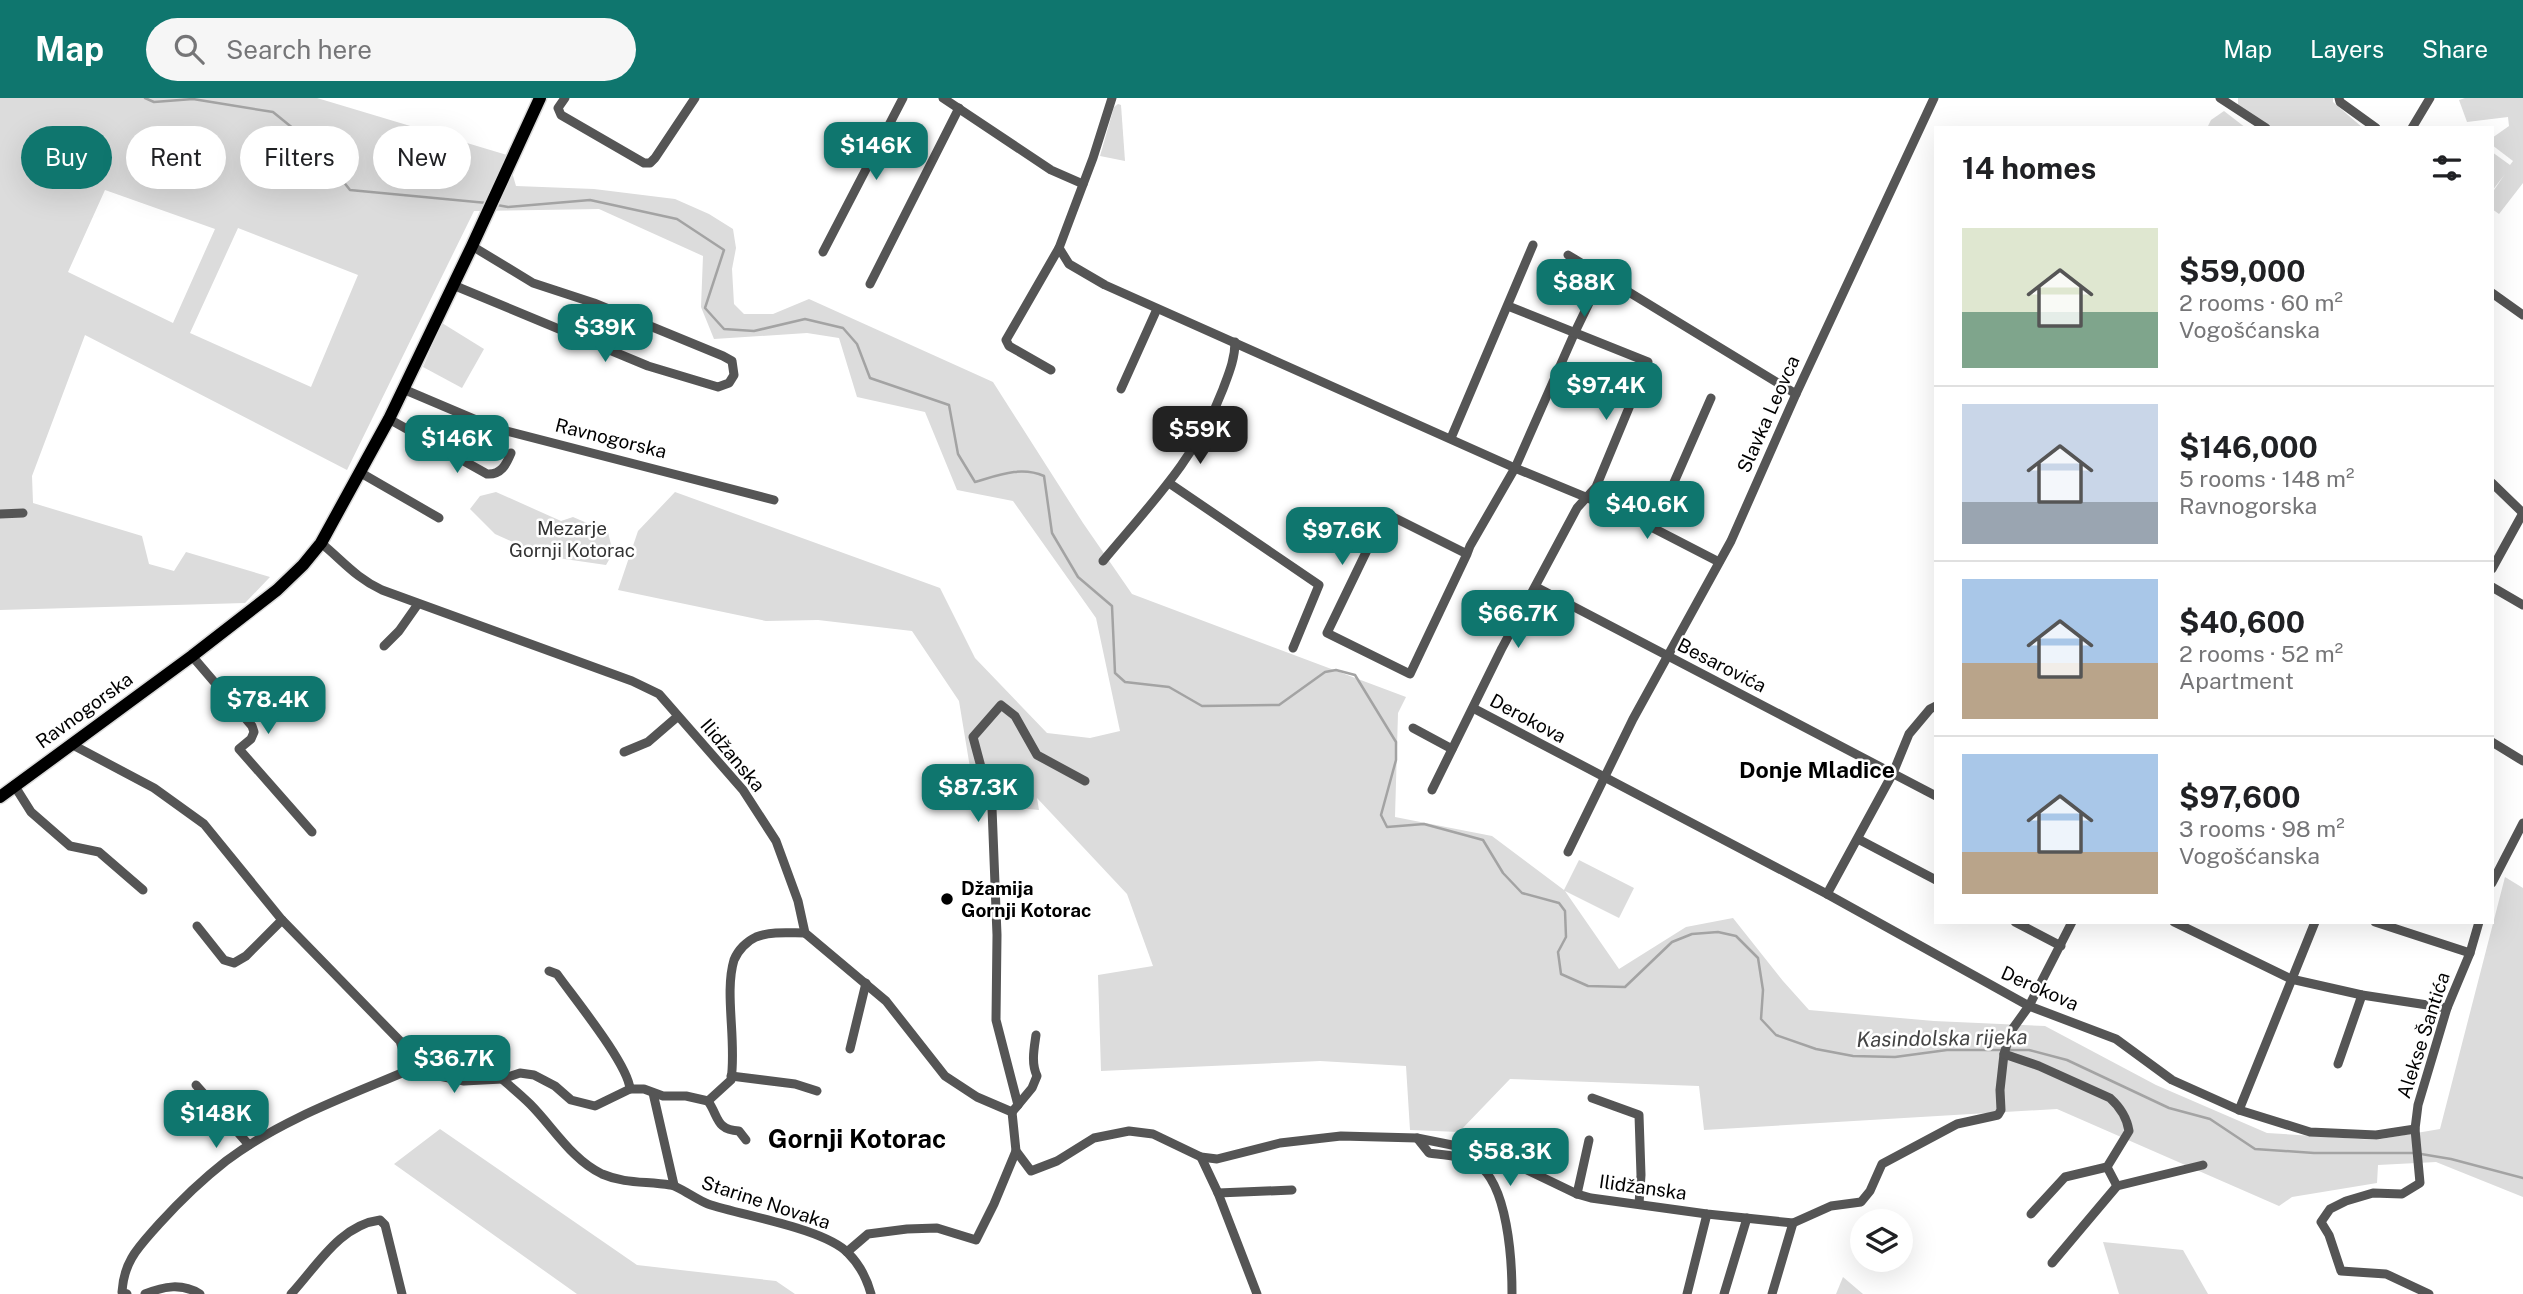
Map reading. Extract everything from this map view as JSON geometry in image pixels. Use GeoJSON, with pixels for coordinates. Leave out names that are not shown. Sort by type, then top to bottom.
{"type":"FeatureCollection","features":[{"type":"Feature","properties":{"kind":"main road","name":"Ravnogorska"},"geometry":{"type":"LineString","coordinates":[[0,797],[277,590],[321,543],[361,473],[403,389],[540,98]]}},
{"type":"Feature","properties":{"kind":"street"},"geometry":{"type":"LineString","coordinates":[[565,98],[558,108],[563,116],[644,163],[650,163],[655,158],[695,98]]}},
{"type":"Feature","properties":{"kind":"street"},"geometry":{"type":"LineString","coordinates":[[823,252],[903,98]]}},
{"type":"Feature","properties":{"kind":"street"},"geometry":{"type":"LineString","coordinates":[[943,98],[1051,170],[1083,184]]}},
{"type":"Feature","properties":{"kind":"street"},"geometry":{"type":"LineString","coordinates":[[1051,370],[1009,345],[1006,340],[1059,248],[1112,98]]}},
{"type":"Feature","properties":{"kind":"street","name":"Slavka Leovca"},"geometry":{"type":"LineString","coordinates":[[1568,852],[1603,778],[1731,541],[1796,394],[1934,98]]}},
{"type":"Feature","properties":{"kind":"street"},"geometry":{"type":"LineString","coordinates":[[2220,98],[2263,126]]}},
{"type":"Feature","properties":{"kind":"street"},"geometry":{"type":"LineString","coordinates":[[2339,98],[2340,102],[2373,126]]}},
{"type":"Feature","properties":{"kind":"street"},"geometry":{"type":"LineString","coordinates":[[2413,126],[2430,98]]}},
{"type":"Feature","properties":{"kind":"street"},"geometry":{"type":"LineString","coordinates":[[870,284],[959,108]]}},
{"type":"Feature","properties":{"kind":"street"},"geometry":{"type":"LineString","coordinates":[[1451,439],[1533,245]]}},
{"type":"Feature","properties":{"kind":"street"},"geometry":{"type":"LineString","coordinates":[[453,285],[648,366],[719,387],[729,383],[734,375],[732,361],[723,356],[594,303],[533,283],[472,246]]}},
{"type":"Feature","properties":{"kind":"street"},"geometry":{"type":"LineString","coordinates":[[1059,248],[1069,264],[1078,270],[1157,309],[1654,528],[1718,562]]}},
{"type":"Feature","properties":{"kind":"street"},"geometry":{"type":"LineString","coordinates":[[1568,255],[1796,394]]}},
{"type":"Feature","properties":{"kind":"street"},"geometry":{"type":"LineString","coordinates":[[1467,554],[1385,513],[1327,633],[1410,674],[1467,554],[1515,468],[1602,276]]}},
{"type":"Feature","properties":{"kind":"street"},"geometry":{"type":"LineString","coordinates":[[2494,294],[2523,315]]}},
{"type":"Feature","properties":{"kind":"street"},"geometry":{"type":"LineString","coordinates":[[1432,790],[1502,648],[1585,497],[1596,487],[1648,362],[1508,306]]}},
{"type":"Feature","properties":{"kind":"street"},"geometry":{"type":"LineString","coordinates":[[1121,388],[1157,309]]}},
{"type":"Feature","properties":{"kind":"street"},"geometry":{"type":"LineString","coordinates":[[1103,561],[1187,459],[1218,403],[1233,362],[1235,342]]}},
{"type":"Feature","properties":{"kind":"street","name":"Ravnogorska"},"geometry":{"type":"LineString","coordinates":[[403,389],[495,428],[774,500]]}},
{"type":"Feature","properties":{"kind":"street"},"geometry":{"type":"LineString","coordinates":[[1654,528],[1711,398]]}},
{"type":"Feature","properties":{"kind":"street"},"geometry":{"type":"LineString","coordinates":[[388,419],[487,474],[493,474],[506,466],[512,453]]}},
{"type":"Feature","properties":{"kind":"street"},"geometry":{"type":"LineString","coordinates":[[361,473],[439,518]]}},
{"type":"Feature","properties":{"kind":"street"},"geometry":{"type":"LineString","coordinates":[[1169,483],[1320,585],[1293,648]]}},
{"type":"Feature","properties":{"kind":"street"},"geometry":{"type":"LineString","coordinates":[[2494,485],[2523,513],[2494,565]]}},
{"type":"Feature","properties":{"kind":"street"},"geometry":{"type":"LineString","coordinates":[[0,514],[23,513]]}},
{"type":"Feature","properties":{"kind":"street","name":"Ilidžanska"},"geometry":{"type":"LineString","coordinates":[[321,543],[363,580],[382,590],[659,694],[743,790],[776,841],[798,901],[805,933]]}},
{"type":"Feature","properties":{"kind":"street","name":"Besarovića"},"geometry":{"type":"LineString","coordinates":[[1536,587],[1934,795]]}},
{"type":"Feature","properties":{"kind":"street"},"geometry":{"type":"LineString","coordinates":[[2494,588],[2523,605]]}},
{"type":"Feature","properties":{"kind":"street"},"geometry":{"type":"LineString","coordinates":[[384,646],[399,631],[418,604]]}},
{"type":"Feature","properties":{"kind":"street"},"geometry":{"type":"LineString","coordinates":[[192,656],[252,726],[254,732],[251,738],[239,749],[312,832]]}},
{"type":"Feature","properties":{"kind":"street"},"geometry":{"type":"LineString","coordinates":[[1016,1151],[1015,1108],[996,1020],[998,945],[992,808],[973,737],[1001,705],[1015,716],[1037,755],[1085,781]]}},
{"type":"Feature","properties":{"kind":"street"},"geometry":{"type":"LineString","coordinates":[[1827,894],[1892,773],[1909,734],[1934,707]]}},
{"type":"Feature","properties":{"kind":"street","name":"Derokova"},"geometry":{"type":"LineString","coordinates":[[1473,709],[1827,894],[2029,1006],[2116,1039],[2172,1080],[2239,1110],[2310,1132],[2376,1135],[2415,1129]]}},
{"type":"Feature","properties":{"kind":"street"},"geometry":{"type":"LineString","coordinates":[[624,752],[648,742],[677,717]]}},
{"type":"Feature","properties":{"kind":"street"},"geometry":{"type":"LineString","coordinates":[[1413,728],[1452,749]]}},
{"type":"Feature","properties":{"kind":"street"},"geometry":{"type":"LineString","coordinates":[[2494,743],[2523,761]]}},
{"type":"Feature","properties":{"kind":"street"},"geometry":{"type":"LineString","coordinates":[[71,744],[154,788],[204,824],[282,919],[400,1041],[410,1070]]}},
{"type":"Feature","properties":{"kind":"street"},"geometry":{"type":"LineString","coordinates":[[15,785],[31,811],[70,846],[99,852],[143,890]]}},
{"type":"Feature","properties":{"kind":"street"},"geometry":{"type":"LineString","coordinates":[[2494,879],[2523,823]]}},
{"type":"Feature","properties":{"kind":"street"},"geometry":{"type":"LineString","coordinates":[[1858,839],[1934,879]]}},
{"type":"Feature","properties":{"kind":"street"},"geometry":{"type":"LineString","coordinates":[[197,926],[224,960],[234,963],[246,956],[282,919]]}},
{"type":"Feature","properties":{"kind":"street"},"geometry":{"type":"LineString","coordinates":[[2019,924],[2061,946]]}},
{"type":"Feature","properties":{"kind":"street"},"geometry":{"type":"LineString","coordinates":[[1772,1294],[1793,1223],[1830,1206],[1861,1202],[1870,1191],[1882,1164],[1957,1124],[1998,1115],[2001,1110],[2004,1054],[2011,1031],[2029,1006],[2071,924]]}},
{"type":"Feature","properties":{"kind":"street"},"geometry":{"type":"LineString","coordinates":[[2178,924],[2291,979],[2362,995],[2447,1008]]}},
{"type":"Feature","properties":{"kind":"street"},"geometry":{"type":"LineString","coordinates":[[2239,1110],[2314,924]]}},
{"type":"Feature","properties":{"kind":"street"},"geometry":{"type":"LineString","coordinates":[[2381,924],[2470,953]]}},
{"type":"Feature","properties":{"kind":"street","name":"Alekse Šantića"},"geometry":{"type":"LineString","coordinates":[[2429,1294],[2386,1274],[2341,1271],[2329,1235],[2321,1222],[2330,1209],[2346,1201],[2373,1194],[2402,1194],[2420,1183],[2415,1129],[2418,1105],[2447,1008],[2470,953],[2478,924]]}},
{"type":"Feature","properties":{"kind":"street"},"geometry":{"type":"LineString","coordinates":[[708,1101],[731,1080],[734,1040],[732,973],[735,957],[740,948],[755,937],[781,932],[805,933],[866,983],[886,1002],[945,1076],[977,1097],[1015,1108]]}},
{"type":"Feature","properties":{"kind":"street"},"geometry":{"type":"LineString","coordinates":[[549,971],[557,974],[618,1058],[629,1079],[630,1089]]}},
{"type":"Feature","properties":{"kind":"street"},"geometry":{"type":"LineString","coordinates":[[850,1049],[866,983]]}},
{"type":"Feature","properties":{"kind":"street"},"geometry":{"type":"LineString","coordinates":[[2338,1064],[2362,995]]}},
{"type":"Feature","properties":{"kind":"street"},"geometry":{"type":"LineString","coordinates":[[1015,1108],[1032,1088],[1037,1076],[1033,1055],[1036,1035]]}},
{"type":"Feature","properties":{"kind":"street"},"geometry":{"type":"LineString","coordinates":[[2004,1054],[2039,1066],[2099,1093],[2119,1106],[2129,1131],[2107,1167],[2065,1177],[2031,1214]]}},
{"type":"Feature","properties":{"kind":"street"},"geometry":{"type":"LineString","coordinates":[[124,1293],[125,1268],[135,1251],[169,1213],[225,1162],[249,1145],[316,1110],[410,1070],[464,1081],[502,1079],[520,1073],[534,1075],[555,1086],[571,1100],[595,1106],[630,1089],[645,1088],[663,1097],[686,1096],[708,1101],[722,1126],[728,1131],[739,1131],[746,1140]]}},
{"type":"Feature","properties":{"kind":"street"},"geometry":{"type":"LineString","coordinates":[[731,1076],[796,1084],[817,1091]]}},
{"type":"Feature","properties":{"kind":"street","name":"Starine Novaka"},"geometry":{"type":"LineString","coordinates":[[502,1079],[531,1104],[560,1139],[599,1172],[619,1181],[674,1185],[687,1195],[708,1204],[800,1230],[836,1244],[847,1252],[867,1280],[871,1294]]}},
{"type":"Feature","properties":{"kind":"street"},"geometry":{"type":"LineString","coordinates":[[196,1085],[249,1145]]}},
{"type":"Feature","properties":{"kind":"street","name":"Starine Novaka"},"geometry":{"type":"LineString","coordinates":[[653,1093],[674,1185]]}},
{"type":"Feature","properties":{"kind":"street"},"geometry":{"type":"LineString","coordinates":[[1592,1098],[1639,1115],[1639,1204]]}},
{"type":"Feature","properties":{"kind":"street","name":"Ilidžanska"},"geometry":{"type":"LineString","coordinates":[[1016,1151],[1031,1171],[1057,1161],[1094,1138],[1129,1131],[1153,1134],[1201,1157],[1217,1160],[1280,1143],[1341,1136],[1417,1138],[1481,1148],[1577,1194],[1707,1214],[1793,1223]]}},
{"type":"Feature","properties":{"kind":"street"},"geometry":{"type":"LineString","coordinates":[[1417,1138],[1429,1153],[1469,1160],[1479,1165],[1491,1180],[1507,1228],[1512,1294]]}},
{"type":"Feature","properties":{"kind":"street"},"geometry":{"type":"LineString","coordinates":[[1577,1194],[1589,1140]]}},
{"type":"Feature","properties":{"kind":"street","name":"Starine Novaka"},"geometry":{"type":"LineString","coordinates":[[847,1252],[867,1234],[907,1229],[937,1228],[975,1240],[994,1204],[1016,1151]]}},
{"type":"Feature","properties":{"kind":"street"},"geometry":{"type":"LineString","coordinates":[[1201,1157],[1219,1193],[1257,1294]]}},
{"type":"Feature","properties":{"kind":"street"},"geometry":{"type":"LineString","coordinates":[[2052,1263],[2117,1186],[2203,1165]]}},
{"type":"Feature","properties":{"kind":"street"},"geometry":{"type":"LineString","coordinates":[[2107,1167],[2117,1186]]}},
{"type":"Feature","properties":{"kind":"street"},"geometry":{"type":"LineString","coordinates":[[1219,1193],[1292,1190]]}},
{"type":"Feature","properties":{"kind":"street","name":"Ilidžanska"},"geometry":{"type":"LineString","coordinates":[[1687,1294],[1707,1214]]}},
{"type":"Feature","properties":{"kind":"street"},"geometry":{"type":"LineString","coordinates":[[1724,1294],[1747,1218]]}},
{"type":"Feature","properties":{"kind":"street"},"geometry":{"type":"LineString","coordinates":[[291,1294],[343,1234],[380,1220],[385,1225],[402,1294]]}},
{"type":"Feature","properties":{"kind":"street"},"geometry":{"type":"LineString","coordinates":[[145,1294],[173,1286],[182,1286],[200,1294]]}},
{"type":"Feature","properties":{"kind":"green space"},"geometry":{"type":"Polygon","coordinates":[[[0,98],[317,98],[410,126],[373,126],[373,189],[471,189],[471,144],[507,155],[516,186],[594,189],[675,199],[709,214],[733,229],[736,248],[732,269],[734,304],[744,314],[773,314],[809,299],[993,382],[1132,594],[1406,697],[1398,713],[1395,817],[1492,836],[1564,890],[1579,860],[1634,888],[1619,918],[1565,891],[1619,969],[1686,927],[1733,918],[1809,1010],[1934,1021],[2045,1026],[2156,1085],[2267,1133],[2375,1140],[2440,1129],[2505,877],[2523,888],[2523,1197],[2436,1162],[2378,1165],[2377,1183],[2292,1197],[2279,1206],[2057,1109],[1704,1130],[1699,1086],[1510,1079],[1459,1132],[1410,1130],[1406,1066],[1320,1061],[1101,1071],[1098,975],[1153,966],[1127,894],[1037,798],[1039,810],[976,804],[959,701],[912,631],[818,620],[766,621],[618,590],[638,531],[675,492],[940,588],[975,658],[1047,733],[1090,738],[1120,731],[1096,618],[1013,501],[957,490],[925,412],[857,397],[839,338],[807,333],[714,339],[701,307],[703,256],[599,209],[474,211],[347,470],[85,335],[32,476],[33,503],[142,536],[149,564],[174,571],[186,552],[270,577],[245,603],[0,610],[0,98]],[[105,190],[68,272],[173,323],[215,229],[105,190]],[[238,228],[190,333],[311,387],[358,275],[238,228]]]}},
{"type":"Feature","properties":{"kind":"green space"},"geometry":{"type":"Polygon","coordinates":[[[2238,98],[2333,98],[2333,102],[2361,126],[2269,126],[2238,105],[2238,98]]]}},
{"type":"Feature","properties":{"kind":"green space"},"geometry":{"type":"Polygon","coordinates":[[[2523,98],[2523,183],[2499,214],[2494,210],[2494,190],[2505,174],[2494,188],[2494,153],[2510,165],[2513,161],[2494,147],[2494,137],[2509,126],[2508,117],[2467,122],[2459,100],[2523,98]]]}},
{"type":"Feature","properties":{"kind":"green space"},"geometry":{"type":"Polygon","coordinates":[[[1121,105],[1125,161],[1100,156],[1114,107],[1121,105]]]}},
{"type":"Feature","properties":{"kind":"green space"},"geometry":{"type":"Polygon","coordinates":[[[2224,111],[2243,126],[2208,126],[2211,120],[2224,111]]]}},
{"type":"Feature","properties":{"kind":"green space"},"geometry":{"type":"Polygon","coordinates":[[[442,323],[484,349],[462,388],[423,367],[442,323]]]}},
{"type":"Feature","properties":{"kind":"green space","name":"Mezarje Gornji Kotorac"},"geometry":{"type":"Polygon","coordinates":[[[496,492],[561,521],[573,517],[608,532],[613,553],[606,565],[544,556],[495,534],[470,509],[480,496],[496,492]]]}},
{"type":"Feature","properties":{"kind":"green space"},"geometry":{"type":"Polygon","coordinates":[[[440,1129],[637,1265],[776,1281],[795,1294],[577,1294],[394,1164],[440,1129]]]}},
{"type":"Feature","properties":{"kind":"green space"},"geometry":{"type":"Polygon","coordinates":[[[2103,1242],[2183,1250],[2208,1294],[2119,1294],[2103,1242]]]}},
{"type":"Feature","properties":{"kind":"green space"},"geometry":{"type":"Polygon","coordinates":[[[1843,1277],[1863,1294],[1836,1294],[1843,1277]]]}},
{"type":"Feature","properties":{"kind":"waterway","name":"Kasindolska rijeka"},"geometry":{"type":"LineString","coordinates":[[145,98],[154,102],[193,99],[273,112],[316,147],[350,190],[487,203]]}},
{"type":"Feature","properties":{"kind":"waterway","name":"Kasindolska rijeka"},"geometry":{"type":"LineString","coordinates":[[497,205],[508,207],[590,200],[677,219],[724,250],[705,308],[724,329],[754,331],[805,319],[843,328],[857,344],[870,378],[949,405],[958,454],[975,482],[1018,472],[1044,476],[1052,533],[1078,577],[1112,606],[1115,673],[1125,682],[1169,687],[1202,706],[1279,705],[1325,672],[1336,670],[1355,675],[1396,742],[1396,760],[1381,815],[1387,827],[1424,824],[1483,840],[1503,873],[1522,893],[1559,903],[1565,911],[1566,937],[1558,952],[1561,974],[1588,986],[1625,987],[1672,942],[1692,934],[1718,932],[1736,936],[1758,958],[1763,990],[1761,1019],[1776,1035],[1816,1049],[1853,1056],[1895,1057],[1947,1050],[2029,1050],[2067,1060],[2169,1108],[2210,1119],[2255,1149],[2314,1153],[2414,1153]]}},
{"type":"Feature","properties":{"kind":"waterway","name":"Kasindolska rijeka"},"geometry":{"type":"LineString","coordinates":[[2421,1154],[2523,1178]]}},
{"type":"Feature","properties":{"kind":"place","name":"Džamija Gornji Kotorac"},"geometry":{"type":"Point","coordinates":[947,899]}},
{"type":"Feature","properties":{"kind":"district","name":"Donje Mladice"},"geometry":{"type":"Point","coordinates":[1817,769]}},
{"type":"Feature","properties":{"kind":"district","name":"Gornji Kotorac"},"geometry":{"type":"Point","coordinates":[857,1138]}}]}
